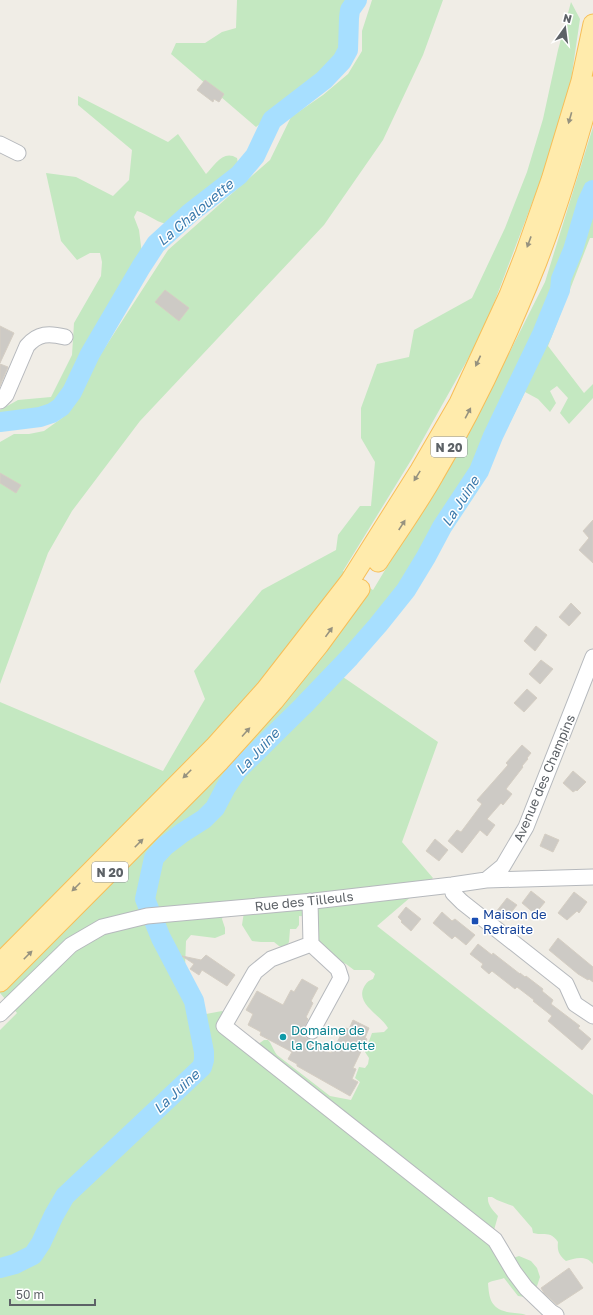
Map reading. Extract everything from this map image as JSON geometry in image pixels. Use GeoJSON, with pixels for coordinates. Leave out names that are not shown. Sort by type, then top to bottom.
{"type":"FeatureCollection","features":[{"type":"Feature","properties":{"kind":"main road","name":"N 20"},"geometry":{"type":"LineString","coordinates":[[0,963],[214,747],[266,689],[350,581],[412,484],[459,403],[514,281],[551,180],[581,81],[593,24]]}},
{"type":"Feature","properties":{"kind":"main road","name":"N 20"},"geometry":{"type":"LineString","coordinates":[[0,982],[220,761],[274,701],[309,658],[361,588],[434,475],[471,408],[502,344],[537,262],[565,183],[593,86]]}},
{"type":"Feature","properties":{"kind":"street"},"geometry":{"type":"LineString","coordinates":[[0,144],[18,153]]}},
{"type":"Feature","properties":{"kind":"street"},"geometry":{"type":"LineString","coordinates":[[0,401],[6,395],[27,346],[33,339],[42,335],[54,334],[65,337]]}},
{"type":"Feature","properties":{"kind":"street","name":"Avenue des Champins"},"geometry":{"type":"LineString","coordinates":[[486,880],[503,866],[526,827],[592,661]]}},
{"type":"Feature","properties":{"kind":"street"},"geometry":{"type":"LineString","coordinates":[[593,877],[486,880],[452,885],[453,892],[462,902],[566,984],[575,1004],[593,1016]]}},
{"type":"Feature","properties":{"kind":"street","name":"Rue des Tilleuls"},"geometry":{"type":"LineString","coordinates":[[0,1014],[71,945],[102,927],[150,916],[310,901],[452,885]]}},
{"type":"Feature","properties":{"kind":"street"},"geometry":{"type":"LineString","coordinates":[[310,901],[311,944],[338,969],[341,978],[312,1031]]}},
{"type":"Feature","properties":{"kind":"street"},"geometry":{"type":"LineString","coordinates":[[311,944],[271,959],[255,972],[224,1026],[495,1240],[514,1272],[526,1288],[556,1315]]}},
{"type":"Feature","properties":{"kind":"green space"},"geometry":{"type":"Polygon","coordinates":[[[237,0],[352,0],[344,23],[340,51],[334,63],[256,127],[171,54],[176,43],[205,43],[222,32],[236,28],[237,0]]]}},
{"type":"Feature","properties":{"kind":"green space"},"geometry":{"type":"Polygon","coordinates":[[[372,0],[443,0],[423,55],[383,140],[324,225],[140,421],[72,511],[48,553],[0,684],[0,442],[14,434],[29,434],[44,431],[62,418],[72,408],[93,366],[168,250],[270,160],[291,117],[323,95],[348,74],[362,51],[362,31],[372,0]]]}},
{"type":"Feature","properties":{"kind":"green space"},"geometry":{"type":"Polygon","coordinates":[[[571,2],[580,19],[569,94],[545,169],[483,332],[413,457],[343,571],[373,590],[476,419],[545,282],[593,127],[593,238],[590,238],[548,346],[584,393],[593,384],[593,398],[569,424],[560,413],[568,398],[557,386],[550,391],[556,403],[550,412],[538,399],[525,392],[481,481],[399,608],[343,677],[438,742],[402,842],[433,878],[377,926],[593,1095],[593,1264],[584,1258],[566,1261],[560,1255],[558,1250],[558,1242],[555,1238],[547,1234],[533,1233],[532,1228],[513,1206],[492,1197],[488,1197],[489,1205],[498,1216],[494,1230],[490,1236],[513,1258],[519,1256],[531,1261],[537,1268],[540,1277],[537,1286],[525,1297],[518,1296],[504,1278],[490,1282],[488,1283],[490,1297],[493,1304],[499,1309],[526,1315],[0,1315],[0,1030],[17,1013],[0,993],[0,702],[163,771],[205,699],[194,671],[262,590],[336,550],[338,535],[360,506],[371,506],[375,462],[361,438],[361,408],[377,364],[409,357],[414,330],[472,298],[505,228],[527,172],[543,119],[558,50],[571,2]],[[244,912],[224,913],[222,919],[225,934],[215,938],[191,935],[186,941],[185,968],[191,989],[206,1014],[222,1011],[227,1014],[234,1029],[254,1047],[264,1040],[268,1040],[277,1055],[330,1096],[351,1100],[360,1082],[355,1078],[359,1067],[365,1068],[368,1064],[369,1058],[365,1052],[372,1033],[384,1032],[388,1028],[385,1023],[370,1009],[363,999],[362,993],[364,987],[373,979],[375,974],[370,970],[354,970],[346,964],[323,954],[316,936],[317,917],[299,916],[299,925],[296,929],[290,929],[289,942],[285,948],[274,942],[252,941],[242,925],[244,912]]]}},
{"type":"Feature","properties":{"kind":"green space"},"geometry":{"type":"Polygon","coordinates":[[[78,96],[168,142],[178,134],[206,174],[219,160],[227,156],[237,158],[237,173],[217,187],[205,191],[167,224],[137,211],[134,217],[139,230],[142,254],[121,293],[98,329],[57,406],[45,413],[0,421],[0,410],[18,400],[51,397],[72,355],[74,323],[101,276],[102,262],[100,253],[90,253],[77,260],[61,241],[46,173],[76,177],[113,196],[129,180],[132,150],[78,105],[78,96]]]}},
{"type":"Feature","properties":{"kind":"building"},"geometry":{"type":"Polygon","coordinates":[[[205,80],[224,94],[219,102],[214,99],[213,102],[197,90],[205,80]]]}},
{"type":"Feature","properties":{"kind":"building"},"geometry":{"type":"Polygon","coordinates":[[[165,290],[189,308],[179,321],[155,302],[165,290]]]}},
{"type":"Feature","properties":{"kind":"building"},"geometry":{"type":"Polygon","coordinates":[[[0,326],[14,333],[0,363],[0,326]]]}},
{"type":"Feature","properties":{"kind":"building"},"geometry":{"type":"Polygon","coordinates":[[[0,364],[8,367],[0,386],[0,364]]]}},
{"type":"Feature","properties":{"kind":"building"},"geometry":{"type":"Polygon","coordinates":[[[0,473],[21,485],[16,493],[0,483],[0,473]]]}},
{"type":"Feature","properties":{"kind":"building"},"geometry":{"type":"Polygon","coordinates":[[[593,520],[593,563],[579,550],[589,538],[583,531],[593,520]]]}},
{"type":"Feature","properties":{"kind":"building"},"geometry":{"type":"Polygon","coordinates":[[[571,603],[581,613],[569,626],[559,617],[571,603]]]}},
{"type":"Feature","properties":{"kind":"building"},"geometry":{"type":"Polygon","coordinates":[[[536,626],[547,635],[535,651],[524,641],[536,626]]]}},
{"type":"Feature","properties":{"kind":"building"},"geometry":{"type":"Polygon","coordinates":[[[541,660],[553,669],[540,684],[529,674],[541,660]]]}},
{"type":"Feature","properties":{"kind":"building"},"geometry":{"type":"Polygon","coordinates":[[[527,689],[537,698],[524,712],[514,703],[527,689]]]}},
{"type":"Feature","properties":{"kind":"building"},"geometry":{"type":"Polygon","coordinates":[[[522,745],[531,753],[522,766],[523,767],[506,789],[512,794],[503,805],[501,803],[487,819],[495,825],[487,836],[480,830],[462,853],[448,841],[457,830],[461,832],[482,804],[477,800],[508,765],[506,763],[522,745]]]}},
{"type":"Feature","properties":{"kind":"building"},"geometry":{"type":"Polygon","coordinates":[[[573,771],[586,782],[577,791],[576,790],[573,792],[563,783],[573,771]]]}},
{"type":"Feature","properties":{"kind":"building"},"geometry":{"type":"Polygon","coordinates":[[[545,834],[559,840],[553,852],[540,846],[545,834]]]}},
{"type":"Feature","properties":{"kind":"building"},"geometry":{"type":"Polygon","coordinates":[[[435,839],[448,850],[439,861],[426,851],[435,839]]]}},
{"type":"Feature","properties":{"kind":"building"},"geometry":{"type":"Polygon","coordinates":[[[531,891],[545,902],[535,914],[522,903],[531,891]]]}},
{"type":"Feature","properties":{"kind":"building"},"geometry":{"type":"Polygon","coordinates":[[[574,892],[587,902],[579,913],[577,911],[567,920],[558,913],[574,892]]]}},
{"type":"Feature","properties":{"kind":"building"},"geometry":{"type":"Polygon","coordinates":[[[507,898],[517,905],[505,920],[496,912],[507,898]]]}},
{"type":"Feature","properties":{"kind":"building"},"geometry":{"type":"Polygon","coordinates":[[[406,907],[421,919],[411,931],[401,922],[402,921],[398,917],[406,907]]]}},
{"type":"Feature","properties":{"kind":"building"},"geometry":{"type":"Polygon","coordinates":[[[442,912],[452,921],[455,919],[475,935],[466,945],[455,936],[452,939],[433,923],[442,912]]]}},
{"type":"Feature","properties":{"kind":"building"},"geometry":{"type":"Polygon","coordinates":[[[558,938],[593,967],[593,982],[578,974],[549,950],[558,938]]]}},
{"type":"Feature","properties":{"kind":"building"},"geometry":{"type":"Polygon","coordinates":[[[478,944],[543,989],[542,991],[553,1000],[551,1004],[580,1026],[578,1028],[591,1039],[582,1050],[548,1021],[552,1016],[533,1001],[534,1000],[517,987],[515,989],[492,971],[489,974],[481,967],[483,964],[470,954],[478,944]]]}},
{"type":"Feature","properties":{"kind":"building"},"geometry":{"type":"Polygon","coordinates":[[[206,955],[235,975],[227,986],[202,970],[199,975],[190,969],[194,964],[182,956],[201,960],[206,955]]]}},
{"type":"Feature","properties":{"kind":"building","name":"Domaine de la Chalouette"},"geometry":{"type":"Polygon","coordinates":[[[302,979],[318,988],[311,1001],[313,1003],[306,1017],[308,1019],[303,1031],[303,1036],[310,1040],[309,1041],[331,1053],[345,1028],[349,1029],[353,1020],[369,1028],[365,1038],[367,1039],[353,1068],[356,1069],[352,1079],[358,1082],[350,1096],[297,1066],[297,1064],[288,1059],[292,1052],[260,1035],[261,1032],[248,1025],[253,1014],[246,1010],[257,991],[283,1005],[291,990],[294,992],[302,979]]]}},
{"type":"Feature","properties":{"kind":"building"},"geometry":{"type":"Polygon","coordinates":[[[569,1268],[583,1288],[557,1305],[544,1293],[541,1288],[569,1268]]]}},
{"type":"Feature","properties":{"kind":"waterway","name":"La Chalouette"},"geometry":{"type":"LineString","coordinates":[[0,422],[40,417],[52,413],[61,407],[72,392],[90,354],[156,244],[190,213],[239,175],[255,156],[272,120],[324,80],[342,61],[348,50],[350,10],[357,0]]}},
{"type":"Feature","properties":{"kind":"waterway","name":"La Juine"},"geometry":{"type":"LineString","coordinates":[[0,1268],[15,1264],[33,1255],[41,1243],[65,1196],[202,1067],[204,1052],[194,1001],[161,938],[145,899],[154,858],[165,846],[204,819],[215,808],[226,787],[237,771],[350,657],[406,590],[442,527],[479,471],[493,436],[542,334],[560,290],[561,279],[573,250],[587,203],[593,190]]}},
{"type":"Feature","properties":{"kind":"place","name":"Maison de Retraite"},"geometry":{"type":"Point","coordinates":[475,921]}},
{"type":"Feature","properties":{"kind":"place","name":"Domaine de la Chalouette"},"geometry":{"type":"Point","coordinates":[283,1037]}}]}
